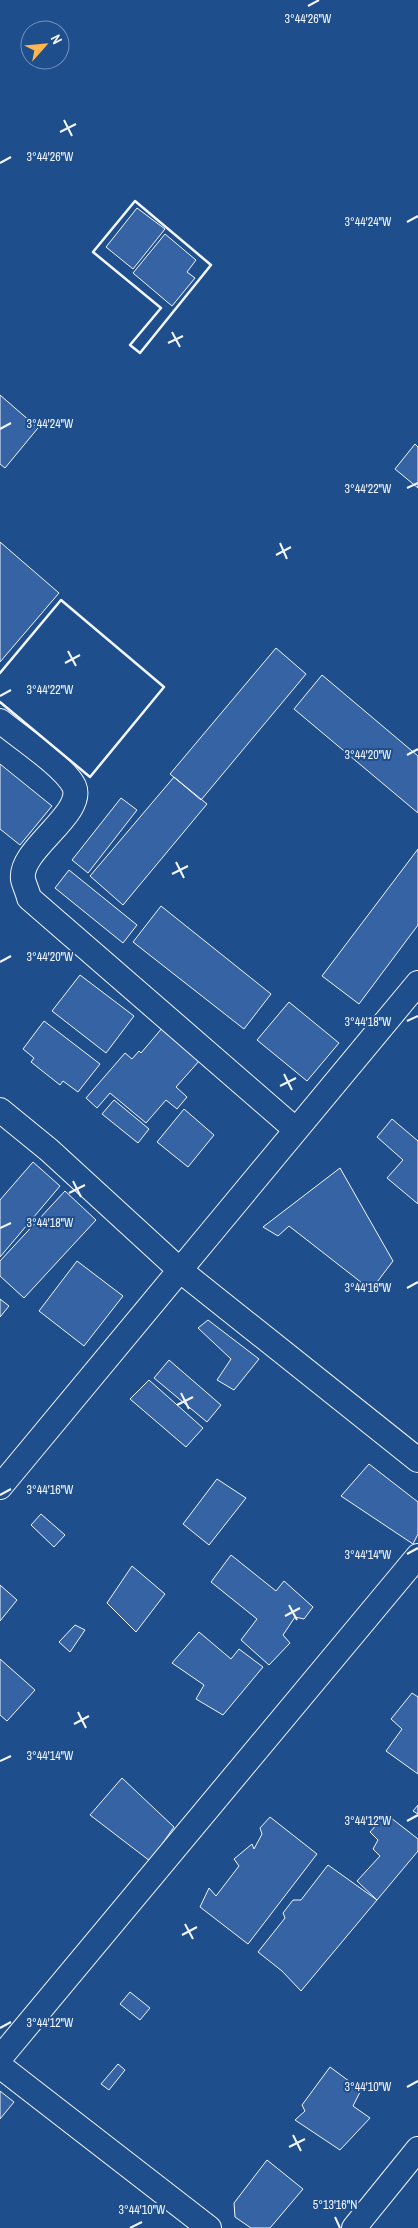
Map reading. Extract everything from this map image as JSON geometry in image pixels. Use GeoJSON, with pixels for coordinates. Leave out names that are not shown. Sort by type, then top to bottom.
{"type":"FeatureCollection","features":[{"type":"Feature","properties":{"kind":"street"},"geometry":{"type":"LineString","coordinates":[[0,721],[66,774],[75,788],[73,807],[30,857],[23,878],[30,898],[296,1129]]}},
{"type":"Feature","properties":{"kind":"street"},"geometry":{"type":"LineString","coordinates":[[0,1487],[418,983]]}},
{"type":"Feature","properties":{"kind":"street"},"geometry":{"type":"LineString","coordinates":[[0,1110],[49,1150],[181,1271],[418,1460]]}},
{"type":"Feature","properties":{"kind":"street"},"geometry":{"type":"LineString","coordinates":[[0,2058],[418,1556]]}},
{"type":"Feature","properties":{"kind":"street"},"geometry":{"type":"LineString","coordinates":[[0,2066],[209,2228]]}},
{"type":"Feature","properties":{"kind":"street"},"geometry":{"type":"LineString","coordinates":[[354,2228],[418,2149]]}},
{"type":"Feature","properties":{"kind":"building"},"geometry":{"type":"Polygon","coordinates":[[[137,208],[165,229],[133,269],[106,247],[137,208]]]}},
{"type":"Feature","properties":{"kind":"building"},"geometry":{"type":"Polygon","coordinates":[[[165,234],[196,260],[187,272],[195,278],[172,306],[133,273],[165,234]]]}},
{"type":"Feature","properties":{"kind":"building"},"geometry":{"type":"Polygon","coordinates":[[[0,395],[38,428],[5,468],[0,464],[0,395]]]}},
{"type":"Feature","properties":{"kind":"building"},"geometry":{"type":"Polygon","coordinates":[[[415,444],[418,447],[418,488],[395,469],[415,444]]]}},
{"type":"Feature","properties":{"kind":"building"},"geometry":{"type":"Polygon","coordinates":[[[0,542],[59,593],[0,662],[0,542]]]}},
{"type":"Feature","properties":{"kind":"building"},"geometry":{"type":"Polygon","coordinates":[[[276,648],[306,674],[201,800],[170,774],[276,648]]]}},
{"type":"Feature","properties":{"kind":"building"},"geometry":{"type":"Polygon","coordinates":[[[322,675],[418,756],[418,813],[294,709],[322,675]]]}},
{"type":"Feature","properties":{"kind":"building"},"geometry":{"type":"Polygon","coordinates":[[[0,764],[52,806],[20,845],[0,829],[0,764]]]}},
{"type":"Feature","properties":{"kind":"building"},"geometry":{"type":"Polygon","coordinates":[[[174,777],[207,804],[123,905],[90,876],[174,777]]]}},
{"type":"Feature","properties":{"kind":"building"},"geometry":{"type":"Polygon","coordinates":[[[121,798],[137,810],[88,873],[72,860],[121,798]]]}},
{"type":"Feature","properties":{"kind":"building"},"geometry":{"type":"Polygon","coordinates":[[[418,849],[418,925],[359,1004],[322,976],[418,849]]]}},
{"type":"Feature","properties":{"kind":"building"},"geometry":{"type":"Polygon","coordinates":[[[69,870],[137,925],[123,943],[55,888],[69,870]]]}},
{"type":"Feature","properties":{"kind":"building"},"geometry":{"type":"Polygon","coordinates":[[[161,906],[271,994],[244,1029],[133,942],[161,906]]]}},
{"type":"Feature","properties":{"kind":"building"},"geometry":{"type":"Polygon","coordinates":[[[80,975],[134,1016],[106,1053],[52,1011],[80,975]]]}},
{"type":"Feature","properties":{"kind":"building"},"geometry":{"type":"Polygon","coordinates":[[[289,1002],[339,1043],[307,1081],[257,1040],[289,1002]]]}},
{"type":"Feature","properties":{"kind":"building"},"geometry":{"type":"Polygon","coordinates":[[[44,1021],[100,1064],[78,1092],[63,1081],[60,1085],[31,1062],[34,1058],[23,1049],[44,1021]]]}},
{"type":"Feature","properties":{"kind":"building"},"geometry":{"type":"Polygon","coordinates":[[[163,1027],[200,1060],[176,1087],[187,1097],[177,1109],[166,1100],[146,1123],[110,1093],[97,1108],[86,1098],[125,1053],[132,1059],[139,1051],[141,1053],[163,1027]]]}},
{"type":"Feature","properties":{"kind":"building"},"geometry":{"type":"Polygon","coordinates":[[[114,1100],[149,1129],[138,1143],[102,1114],[114,1100]]]}},
{"type":"Feature","properties":{"kind":"building"},"geometry":{"type":"Polygon","coordinates":[[[184,1109],[214,1135],[188,1167],[157,1142],[184,1109]]]}},
{"type":"Feature","properties":{"kind":"building"},"geometry":{"type":"Polygon","coordinates":[[[392,1119],[418,1141],[418,1204],[387,1178],[403,1160],[377,1137],[392,1119]]]}},
{"type":"Feature","properties":{"kind":"building"},"geometry":{"type":"Polygon","coordinates":[[[33,1162],[60,1186],[0,1257],[0,1200],[33,1162]]]}},
{"type":"Feature","properties":{"kind":"building"},"geometry":{"type":"Polygon","coordinates":[[[340,1168],[393,1261],[371,1290],[289,1226],[278,1236],[263,1227],[340,1168]]]}},
{"type":"Feature","properties":{"kind":"building"},"geometry":{"type":"Polygon","coordinates":[[[65,1191],[96,1220],[24,1298],[0,1276],[0,1261],[65,1191]]]}},
{"type":"Feature","properties":{"kind":"building"},"geometry":{"type":"Polygon","coordinates":[[[77,1261],[123,1296],[84,1346],[39,1311],[77,1261]]]}},
{"type":"Feature","properties":{"kind":"building"},"geometry":{"type":"Polygon","coordinates":[[[0,1299],[9,1306],[0,1317],[0,1299]]]}},
{"type":"Feature","properties":{"kind":"building"},"geometry":{"type":"Polygon","coordinates":[[[208,1320],[259,1359],[234,1390],[217,1380],[231,1359],[198,1328],[208,1320]]]}},
{"type":"Feature","properties":{"kind":"building"},"geometry":{"type":"Polygon","coordinates":[[[169,1360],[221,1405],[207,1422],[154,1378],[169,1360]]]}},
{"type":"Feature","properties":{"kind":"building"},"geometry":{"type":"Polygon","coordinates":[[[149,1380],[203,1428],[186,1447],[130,1399],[149,1380]]]}},
{"type":"Feature","properties":{"kind":"building"},"geometry":{"type":"Polygon","coordinates":[[[369,1464],[418,1502],[418,1534],[413,1544],[341,1496],[369,1464]]]}},
{"type":"Feature","properties":{"kind":"building"},"geometry":{"type":"Polygon","coordinates":[[[217,1479],[246,1498],[209,1545],[183,1524],[217,1479]]]}},
{"type":"Feature","properties":{"kind":"building"},"geometry":{"type":"Polygon","coordinates":[[[41,1514],[65,1535],[54,1547],[31,1525],[41,1514]]]}},
{"type":"Feature","properties":{"kind":"building"},"geometry":{"type":"Polygon","coordinates":[[[231,1555],[276,1591],[284,1581],[313,1607],[304,1619],[295,1617],[283,1635],[290,1643],[269,1665],[241,1640],[257,1619],[211,1582],[231,1555]]]}},
{"type":"Feature","properties":{"kind":"building"},"geometry":{"type":"Polygon","coordinates":[[[132,1566],[165,1594],[136,1632],[107,1603],[132,1566]]]}},
{"type":"Feature","properties":{"kind":"building"},"geometry":{"type":"Polygon","coordinates":[[[0,1585],[17,1600],[0,1621],[0,1585]]]}},
{"type":"Feature","properties":{"kind":"building"},"geometry":{"type":"Polygon","coordinates":[[[75,1625],[85,1630],[70,1652],[59,1642],[75,1625]]]}},
{"type":"Feature","properties":{"kind":"building"},"geometry":{"type":"Polygon","coordinates":[[[199,1632],[231,1659],[239,1649],[263,1667],[223,1715],[196,1699],[204,1685],[172,1663],[199,1632]]]}},
{"type":"Feature","properties":{"kind":"building"},"geometry":{"type":"Polygon","coordinates":[[[0,1659],[35,1690],[7,1721],[0,1715],[0,1659]]]}},
{"type":"Feature","properties":{"kind":"building"},"geometry":{"type":"Polygon","coordinates":[[[412,1693],[418,1697],[418,1774],[386,1751],[402,1729],[391,1719],[412,1693]]]}},
{"type":"Feature","properties":{"kind":"building"},"geometry":{"type":"Polygon","coordinates":[[[122,1778],[174,1827],[150,1861],[90,1815],[122,1778]]]}},
{"type":"Feature","properties":{"kind":"building"},"geometry":{"type":"Polygon","coordinates":[[[418,1805],[418,1814],[413,1811],[418,1805]]]}},
{"type":"Feature","properties":{"kind":"building"},"geometry":{"type":"Polygon","coordinates":[[[386,1814],[418,1839],[418,1851],[377,1900],[357,1881],[380,1856],[373,1849],[378,1840],[370,1832],[386,1814]]]}},
{"type":"Feature","properties":{"kind":"building"},"geometry":{"type":"Polygon","coordinates":[[[270,1817],[317,1854],[248,1944],[200,1907],[209,1888],[216,1896],[239,1866],[234,1859],[252,1844],[254,1849],[262,1834],[260,1828],[270,1817]]]}},
{"type":"Feature","properties":{"kind":"building"},"geometry":{"type":"Polygon","coordinates":[[[328,1865],[377,1900],[301,1991],[282,1971],[258,1952],[285,1918],[283,1913],[293,1900],[301,1900],[328,1865]]]}},
{"type":"Feature","properties":{"kind":"building"},"geometry":{"type":"Polygon","coordinates":[[[130,1992],[150,2008],[140,2020],[120,2004],[130,1992]]]}},
{"type":"Feature","properties":{"kind":"building"},"geometry":{"type":"Polygon","coordinates":[[[118,2064],[125,2070],[109,2090],[101,2084],[118,2064]]]}},
{"type":"Feature","properties":{"kind":"building"},"geometry":{"type":"Polygon","coordinates":[[[330,2067],[361,2090],[353,2106],[370,2118],[340,2150],[295,2120],[305,2111],[302,2105],[330,2067]]]}},
{"type":"Feature","properties":{"kind":"building"},"geometry":{"type":"Polygon","coordinates":[[[0,2091],[14,2102],[0,2119],[0,2091]]]}},
{"type":"Feature","properties":{"kind":"building"},"geometry":{"type":"Polygon","coordinates":[[[267,2160],[303,2189],[270,2228],[251,2228],[235,2217],[234,2203],[267,2160]]]}},
{"type":"Feature","properties":{"kind":"wall"},"geometry":{"type":"LineString","coordinates":[[135,201],[211,265],[140,353],[130,345],[161,308],[93,252],[135,201]]}},
{"type":"Feature","properties":{"kind":"wall"},"geometry":{"type":"LineString","coordinates":[[0,673],[61,600],[164,687],[90,777],[0,702]]}}]}
